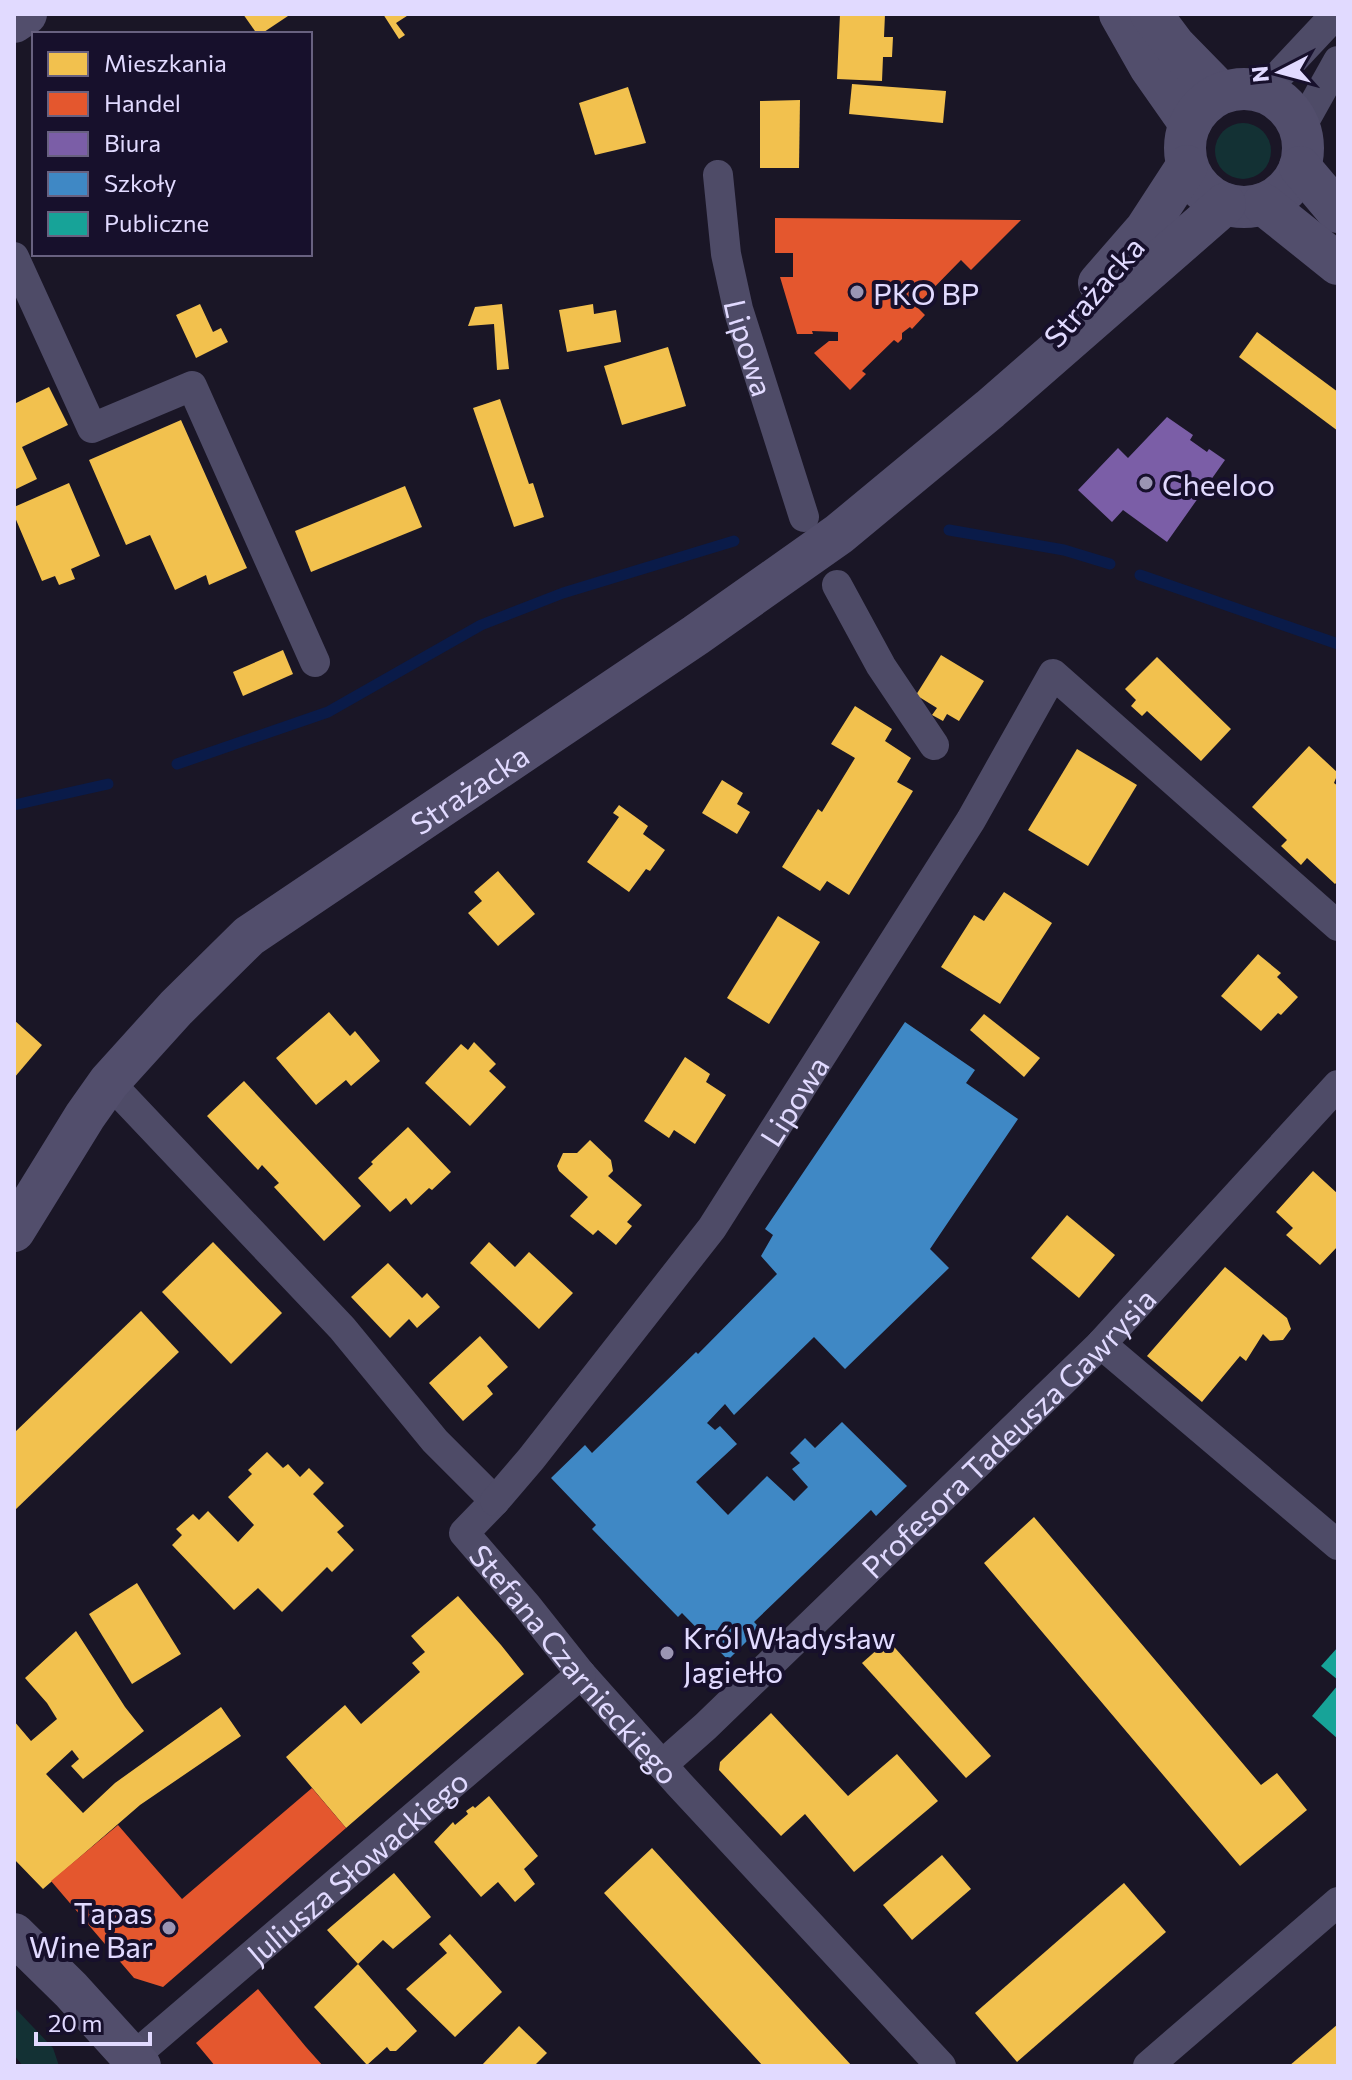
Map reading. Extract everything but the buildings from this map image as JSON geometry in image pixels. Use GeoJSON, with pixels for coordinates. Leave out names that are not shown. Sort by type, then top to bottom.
{"type":"FeatureCollection","features":[{"type":"Feature","properties":{"kind":"street"},"geometry":{"type":"LineString","coordinates":[[14,22],[26,14]]}},
{"type":"Feature","properties":{"kind":"street"},"geometry":{"type":"LineString","coordinates":[[1120,14],[1150,67],[1190,124]]}},
{"type":"Feature","properties":{"kind":"street"},"geometry":{"type":"LineString","coordinates":[[1151,14],[1175,46],[1221,93]]}},
{"type":"Feature","properties":{"kind":"street"},"geometry":{"type":"LineString","coordinates":[[1263,92],[1336,14]]}},
{"type":"Feature","properties":{"kind":"street"},"geometry":{"type":"LineString","coordinates":[[1244,204],[1279,196],[1292,183],[1300,148],[1338,61]]}},
{"type":"Feature","properties":{"kind":"street"},"geometry":{"type":"LineString","coordinates":[[1338,212],[1300,148],[1291,113],[1279,100],[1249,89],[1221,93],[1198,111],[1186,138],[1187,166],[1196,182],[1209,196],[1244,204],[1338,264]]}},
{"type":"Feature","properties":{"kind":"street","name":"Strażacka"},"geometry":{"type":"LineString","coordinates":[[990,409],[1146,229],[1187,166]]}},
{"type":"Feature","properties":{"kind":"street","name":"Lipowa"},"geometry":{"type":"LineString","coordinates":[[718,175],[726,254],[738,309],[804,517]]}},
{"type":"Feature","properties":{"kind":"street","name":"Strażacka"},"geometry":{"type":"LineString","coordinates":[[14,1231],[109,1082],[176,1008],[249,936],[782,575],[862,516],[1244,204]]}},
{"type":"Feature","properties":{"kind":"street"},"geometry":{"type":"LineString","coordinates":[[14,257],[92,428],[192,386],[315,662]]}},
{"type":"Feature","properties":{"kind":"street"},"geometry":{"type":"LineString","coordinates":[[837,585],[881,666],[934,745]]}},
{"type":"Feature","properties":{"kind":"street","name":"Lipowa"},"geometry":{"type":"LineString","coordinates":[[495,1501],[712,1228],[971,820],[1053,674],[1338,926]]}},
{"type":"Feature","properties":{"kind":"street","name":"Stefana Czarnieckiego"},"geometry":{"type":"LineString","coordinates":[[109,1082],[342,1328],[435,1441],[495,1501],[464,1533],[581,1674],[662,1765],[941,2066]]}},
{"type":"Feature","properties":{"kind":"street","name":"Profesora Tadeusza Gawrysia"},"geometry":{"type":"LineString","coordinates":[[662,1765],[1101,1344],[1338,1085]]}},
{"type":"Feature","properties":{"kind":"street"},"geometry":{"type":"LineString","coordinates":[[1101,1344],[1338,1545]]}},
{"type":"Feature","properties":{"kind":"street","name":"Juliusza Słowackiego"},"geometry":{"type":"LineString","coordinates":[[136,2062],[581,1674]]}},
{"type":"Feature","properties":{"kind":"street"},"geometry":{"type":"LineString","coordinates":[[1148,2066],[1338,1902]]}},
{"type":"Feature","properties":{"kind":"street"},"geometry":{"type":"LineString","coordinates":[[14,1934],[63,1981],[136,2062]]}},
{"type":"Feature","properties":{"kind":"green space"},"geometry":{"type":"Polygon","coordinates":[[[1243,123],[1263,131],[1271,151],[1263,171],[1243,179],[1223,171],[1215,151],[1223,131],[1243,123]]]}},
{"type":"Feature","properties":{"kind":"green space"},"geometry":{"type":"Polygon","coordinates":[[[14,2007],[53,2048],[59,2066],[23,2066],[14,2055],[14,2007]]]}},
{"type":"Feature","properties":{"kind":"waterway"},"geometry":{"type":"LineString","coordinates":[[949,530],[1064,550],[1110,564]]}},
{"type":"Feature","properties":{"kind":"waterway"},"geometry":{"type":"LineString","coordinates":[[177,764],[328,712],[481,625],[563,593],[734,541]]}},
{"type":"Feature","properties":{"kind":"waterway"},"geometry":{"type":"LineString","coordinates":[[1140,575],[1338,644]]}},
{"type":"Feature","properties":{"kind":"waterway"},"geometry":{"type":"LineString","coordinates":[[14,805],[108,784]]}},
{"type":"Feature","properties":{"kind":"place","name":"PKO BP"},"geometry":{"type":"Point","coordinates":[857,292]}},
{"type":"Feature","properties":{"kind":"place","name":"Cheeloo"},"geometry":{"type":"Point","coordinates":[1146,483]}},
{"type":"Feature","properties":{"kind":"place","name":"Król Władysław Jagiełło"},"geometry":{"type":"Point","coordinates":[667,1653]}},
{"type":"Feature","properties":{"kind":"place","name":"Tapas Wine Bar"},"geometry":{"type":"Point","coordinates":[169,1928]}}]}
